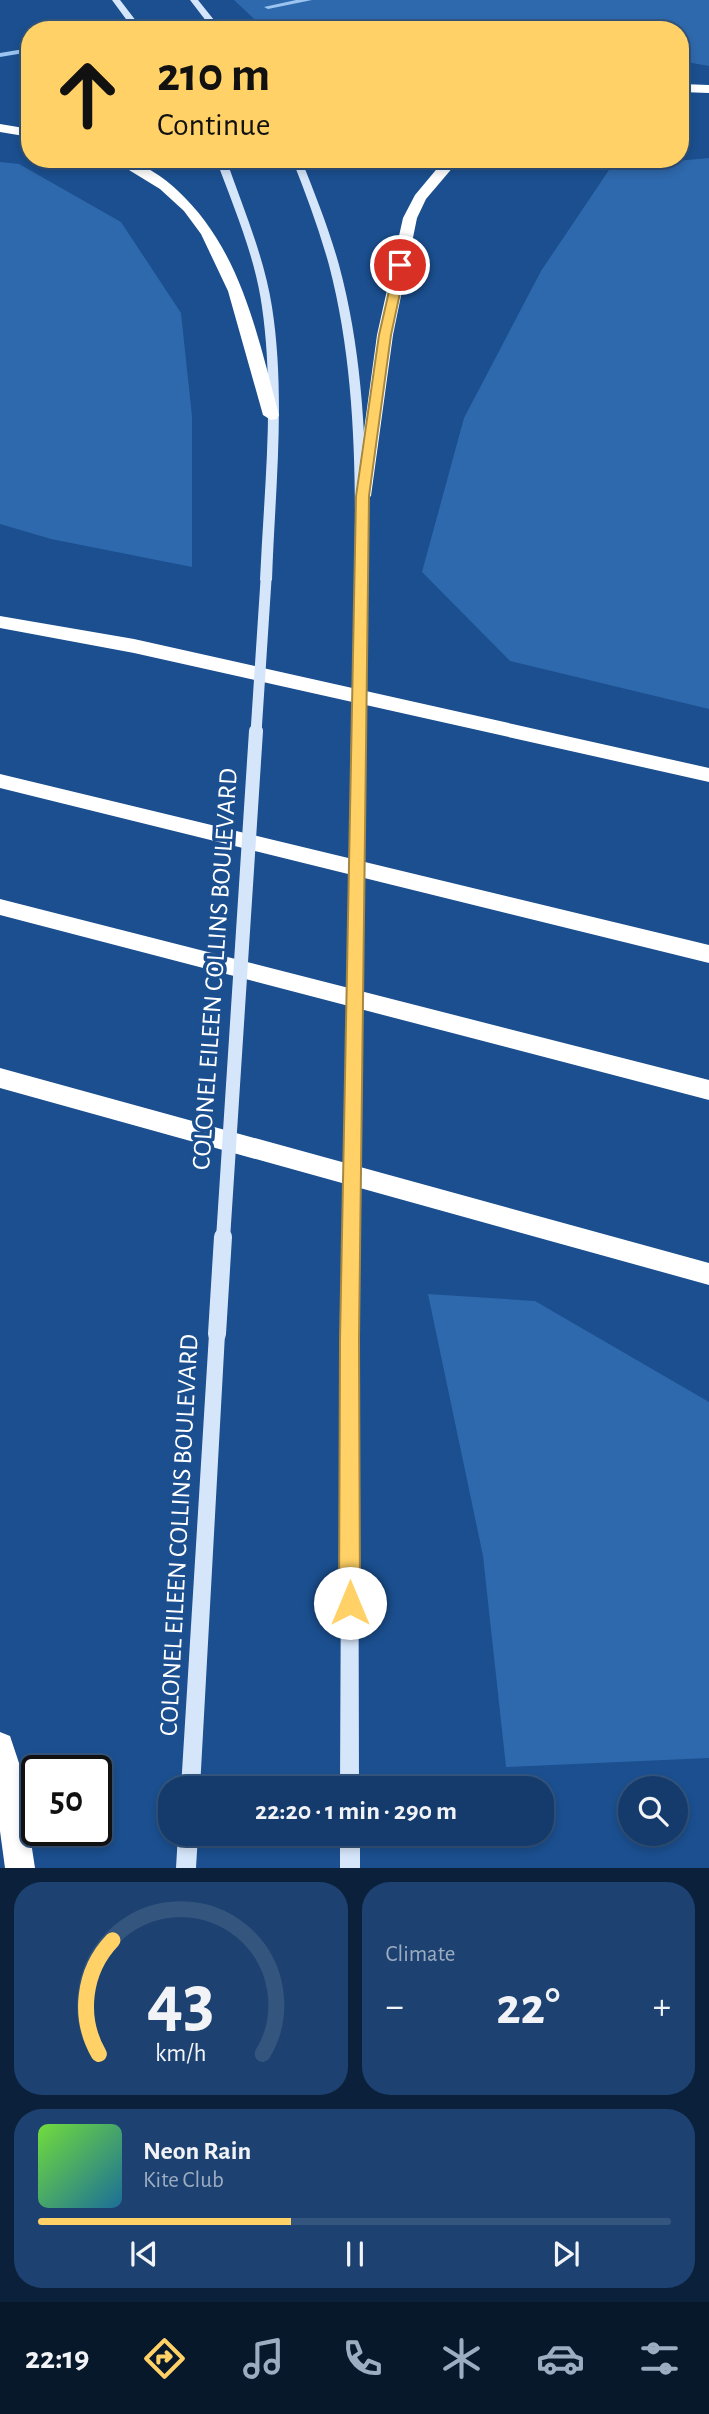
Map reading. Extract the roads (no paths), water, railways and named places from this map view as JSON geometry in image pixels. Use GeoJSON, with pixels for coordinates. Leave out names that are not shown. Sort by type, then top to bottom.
{"type":"FeatureCollection","features":[{"type":"Feature","properties":{"kind":"highway"},"geometry":{"type":"LineString","coordinates":[[689,88],[709,89]]}},
{"type":"Feature","properties":{"kind":"highway"},"geometry":{"type":"LineString","coordinates":[[0,128],[21,132]]}},
{"type":"Feature","properties":{"kind":"highway"},"geometry":{"type":"LineString","coordinates":[[133,168],[164,186],[201,222],[228,267],[271,415]]}},
{"type":"Feature","properties":{"kind":"highway"},"geometry":{"type":"LineString","coordinates":[[363,496],[385,335],[410,218],[420,198],[445,168]]}},
{"type":"Feature","properties":{"kind":"highway"},"geometry":{"type":"LineString","coordinates":[[0,610],[134,646],[709,775]]}},
{"type":"Feature","properties":{"kind":"highway"},"geometry":{"type":"LineString","coordinates":[[0,622],[134,646]]}},
{"type":"Feature","properties":{"kind":"highway"},"geometry":{"type":"LineString","coordinates":[[0,781],[709,954]]}},
{"type":"Feature","properties":{"kind":"highway"},"geometry":{"type":"LineString","coordinates":[[0,907],[709,1090]]}},
{"type":"Feature","properties":{"kind":"highway"},"geometry":{"type":"LineString","coordinates":[[0,1078],[709,1274]]}},
{"type":"Feature","properties":{"kind":"highway"},"geometry":{"type":"LineString","coordinates":[[0,1746],[5,1763],[20,1868]]}},
{"type":"Feature","properties":{"kind":"main road"},"geometry":{"type":"LineString","coordinates":[[116,0],[132,21]]}},
{"type":"Feature","properties":{"kind":"main road"},"geometry":{"type":"LineString","coordinates":[[194,0],[211,21]]}},
{"type":"Feature","properties":{"kind":"main road","name":"COLONEL EILEEN COLLINS BOULEVARD"},"geometry":{"type":"LineString","coordinates":[[191,1776],[266,580],[273,374],[267,307],[257,257],[223,168]]}},
{"type":"Feature","properties":{"kind":"main road"},"geometry":{"type":"LineString","coordinates":[[300,168],[328,240],[349,333],[363,496],[350,1339],[350,1776]]}},
{"type":"Feature","properties":{"kind":"main road"},"geometry":{"type":"LineString","coordinates":[[186,1868],[187,1846]]}},
{"type":"Feature","properties":{"kind":"main road"},"geometry":{"type":"LineString","coordinates":[[350,1846],[350,1868]]}},
{"type":"Feature","properties":{"kind":"waterway"},"geometry":{"type":"LineString","coordinates":[[268,7],[308,0]]}},
{"type":"Feature","properties":{"kind":"waterway"},"geometry":{"type":"LineString","coordinates":[[0,55],[21,52]]}}]}
